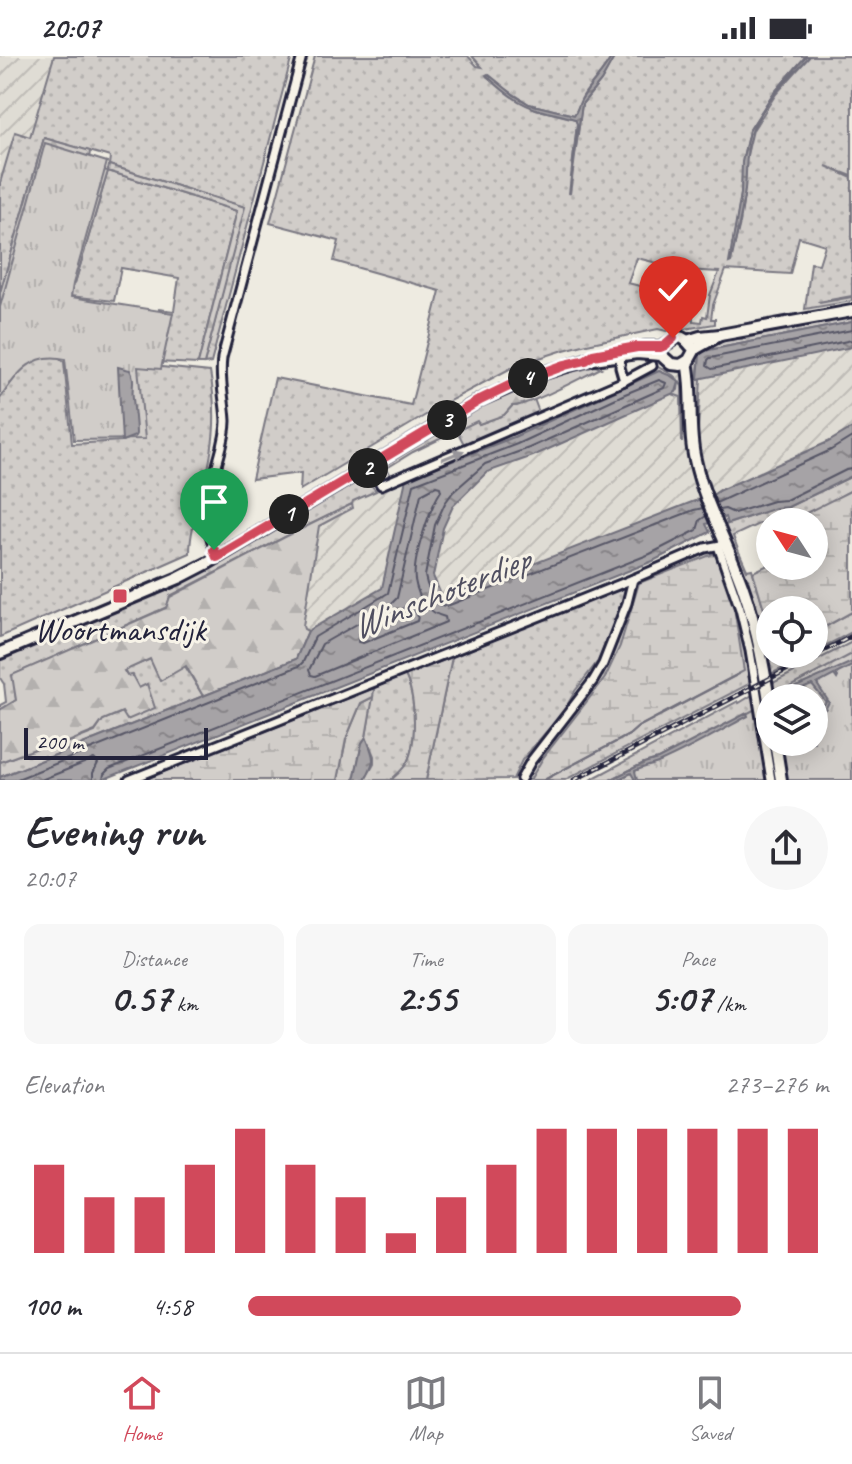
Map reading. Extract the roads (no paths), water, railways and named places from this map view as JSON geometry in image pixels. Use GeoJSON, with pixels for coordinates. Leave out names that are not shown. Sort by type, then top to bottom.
{"type":"FeatureCollection","features":[{"type":"Feature","properties":{"kind":"main road"},"geometry":{"type":"LineString","coordinates":[[720,335],[703,343],[685,360],[669,363],[665,351],[671,339],[687,341],[700,337],[852,311]]}},
{"type":"Feature","properties":{"kind":"main road"},"geometry":{"type":"LineString","coordinates":[[687,341],[682,372],[691,392],[693,451],[722,545],[738,572],[756,631],[766,684]]}},
{"type":"Feature","properties":{"kind":"main road"},"geometry":{"type":"LineString","coordinates":[[586,360],[593,355],[617,350],[665,351]]}},
{"type":"Feature","properties":{"kind":"main road"},"geometry":{"type":"LineString","coordinates":[[0,653],[179,578],[480,400],[537,375],[586,360],[665,351]]}},
{"type":"Feature","properties":{"kind":"main road"},"geometry":{"type":"LineString","coordinates":[[777,756],[781,780]]}},
{"type":"Feature","properties":{"kind":"street"},"geometry":{"type":"LineString","coordinates":[[217,557],[211,540],[208,504],[226,422],[220,382],[222,358],[302,56]]}},
{"type":"Feature","properties":{"kind":"street"},"geometry":{"type":"LineString","coordinates":[[621,354],[620,367],[624,381]]}},
{"type":"Feature","properties":{"kind":"street"},"geometry":{"type":"LineString","coordinates":[[370,467],[381,485],[624,381],[652,366]]}},
{"type":"Feature","properties":{"kind":"street"},"geometry":{"type":"LineString","coordinates":[[129,780],[705,548],[722,545],[750,651],[771,780]]}},
{"type":"Feature","properties":{"kind":"street"},"geometry":{"type":"LineString","coordinates":[[521,779],[605,660],[633,579]]}},
{"type":"Feature","properties":{"kind":"water"},"geometry":{"type":"Polygon","coordinates":[[[612,56],[615,56],[601,81],[582,104],[569,194],[575,119],[522,103],[486,75],[529,104],[574,115],[612,56]]]}},
{"type":"Feature","properties":{"kind":"water"},"geometry":{"type":"Polygon","coordinates":[[[806,56],[810,56],[771,99],[750,136],[742,208],[729,263],[749,131],[772,95],[806,56]]]}},
{"type":"Feature","properties":{"kind":"water"},"geometry":{"type":"Polygon","coordinates":[[[852,322],[852,347],[698,379],[700,355],[704,351],[852,322]]]}},
{"type":"Feature","properties":{"kind":"water"},"geometry":{"type":"Polygon","coordinates":[[[118,367],[130,370],[132,374],[136,425],[135,436],[122,441],[118,367]]]}},
{"type":"Feature","properties":{"kind":"water","name":"Winschoterdiep"},"geometry":{"type":"Polygon","coordinates":[[[659,371],[679,382],[676,392],[533,456],[487,472],[453,506],[443,528],[433,576],[442,597],[711,496],[852,428],[852,476],[788,507],[756,508],[756,515],[727,524],[725,517],[706,524],[710,532],[653,561],[102,780],[0,780],[0,777],[296,659],[308,631],[382,588],[406,479],[514,437],[659,371]]]}},
{"type":"Feature","properties":{"kind":"water"},"geometry":{"type":"Polygon","coordinates":[[[852,662],[852,666],[836,674],[837,679],[834,675],[817,684],[802,684],[852,662]]]}},
{"type":"Feature","properties":{"kind":"water"},"geometry":{"type":"Polygon","coordinates":[[[747,713],[748,716],[693,746],[635,771],[637,780],[631,773],[610,780],[658,759],[747,713]]]}},
{"type":"Feature","properties":{"kind":"water"},"geometry":{"type":"Polygon","coordinates":[[[366,737],[373,763],[365,780],[354,780],[362,743],[366,737]]]}},
{"type":"Feature","properties":{"kind":"waterway"},"geometry":{"type":"LineString","coordinates":[[544,780],[739,674]]}},
{"type":"Feature","properties":{"kind":"railway"},"geometry":{"type":"LineString","coordinates":[[574,780],[852,636]]}},
{"type":"Feature","properties":{"kind":"place","name":"Woortmansdijk"},"geometry":{"type":"Point","coordinates":[120,596]}}]}
